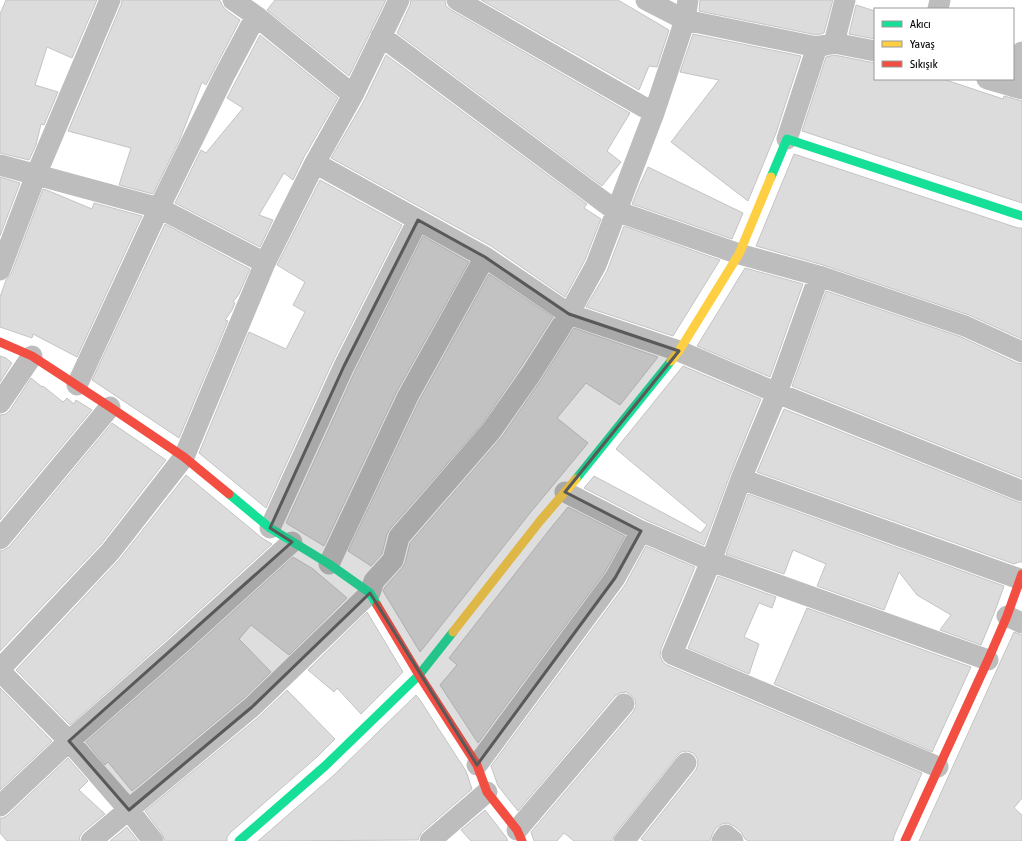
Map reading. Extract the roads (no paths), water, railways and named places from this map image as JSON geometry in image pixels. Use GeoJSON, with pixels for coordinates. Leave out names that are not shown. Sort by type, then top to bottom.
{"type":"FeatureCollection","features":[{"type":"Feature","properties":{"kind":"street"},"geometry":{"type":"LineString","coordinates":[[0,270],[36,175],[110,0]]}},
{"type":"Feature","properties":{"kind":"street"},"geometry":{"type":"LineString","coordinates":[[233,0],[256,16],[352,95]]}},
{"type":"Feature","properties":{"kind":"street"},"geometry":{"type":"LineString","coordinates":[[154,841],[69,740],[0,670],[110,552],[184,457],[265,264],[315,163],[352,95],[398,0]]}},
{"type":"Feature","properties":{"kind":"street"},"geometry":{"type":"LineString","coordinates":[[457,0],[654,113]]}},
{"type":"Feature","properties":{"kind":"street"},"geometry":{"type":"LineString","coordinates":[[646,0],[685,20],[825,45],[874,51]]}},
{"type":"Feature","properties":{"kind":"street"},"geometry":{"type":"LineString","coordinates":[[91,841],[252,707],[370,593],[374,581],[393,560],[399,537],[491,431],[531,374],[569,314],[596,265],[654,113],[685,20],[688,0]]}},
{"type":"Feature","properties":{"kind":"street"},"geometry":{"type":"LineString","coordinates":[[239,841],[325,766],[419,675],[540,520],[565,492],[679,350],[740,254],[825,45],[845,0]]}},
{"type":"Feature","properties":{"kind":"street"},"geometry":{"type":"LineString","coordinates":[[77,384],[159,208],[224,76],[256,16]]}},
{"type":"Feature","properties":{"kind":"street"},"geometry":{"type":"LineString","coordinates":[[381,36],[616,212],[740,254],[819,276],[965,326],[1022,352]]}},
{"type":"Feature","properties":{"kind":"street"},"geometry":{"type":"LineString","coordinates":[[990,80],[1018,88],[1022,52]]}},
{"type":"Feature","properties":{"kind":"street"},"geometry":{"type":"LineString","coordinates":[[787,139],[1022,216]]}},
{"type":"Feature","properties":{"kind":"street"},"geometry":{"type":"LineString","coordinates":[[315,163],[485,258],[569,314],[679,350],[777,393],[1022,491]]}},
{"type":"Feature","properties":{"kind":"street"},"geometry":{"type":"LineString","coordinates":[[0,165],[159,208],[265,264]]}},
{"type":"Feature","properties":{"kind":"street"},"geometry":{"type":"LineString","coordinates":[[270,528],[344,366],[418,220]]}},
{"type":"Feature","properties":{"kind":"street"},"geometry":{"type":"LineString","coordinates":[[329,564],[408,396],[485,258]]}},
{"type":"Feature","properties":{"kind":"street"},"geometry":{"type":"LineString","coordinates":[[819,276],[777,393],[741,479],[711,561],[672,654],[938,767]]}},
{"type":"Feature","properties":{"kind":"street"},"geometry":{"type":"LineString","coordinates":[[0,342],[32,356],[77,384],[184,457],[270,528],[329,564],[370,593],[419,675],[477,765],[487,792],[519,836],[624,704]]}},
{"type":"Feature","properties":{"kind":"street"},"geometry":{"type":"LineString","coordinates":[[0,403],[32,356]]}},
{"type":"Feature","properties":{"kind":"street"},"geometry":{"type":"LineString","coordinates":[[0,539],[110,407]]}},
{"type":"Feature","properties":{"kind":"street"},"geometry":{"type":"LineString","coordinates":[[741,479],[1021,577],[1014,619],[988,660],[905,841]]}},
{"type":"Feature","properties":{"kind":"street"},"geometry":{"type":"LineString","coordinates":[[565,492],[641,531],[711,561],[988,660]]}},
{"type":"Feature","properties":{"kind":"street"},"geometry":{"type":"LineString","coordinates":[[477,765],[615,578],[641,531]]}},
{"type":"Feature","properties":{"kind":"street"},"geometry":{"type":"LineString","coordinates":[[0,806],[69,740],[182,642],[292,542]]}},
{"type":"Feature","properties":{"kind":"street"},"geometry":{"type":"LineString","coordinates":[[624,841],[686,762]]}},
{"type":"Feature","properties":{"kind":"street"},"geometry":{"type":"LineString","coordinates":[[430,841],[487,792]]}},
{"type":"Feature","properties":{"kind":"street"},"geometry":{"type":"LineString","coordinates":[[722,841],[726,836],[733,841]]}}]}
